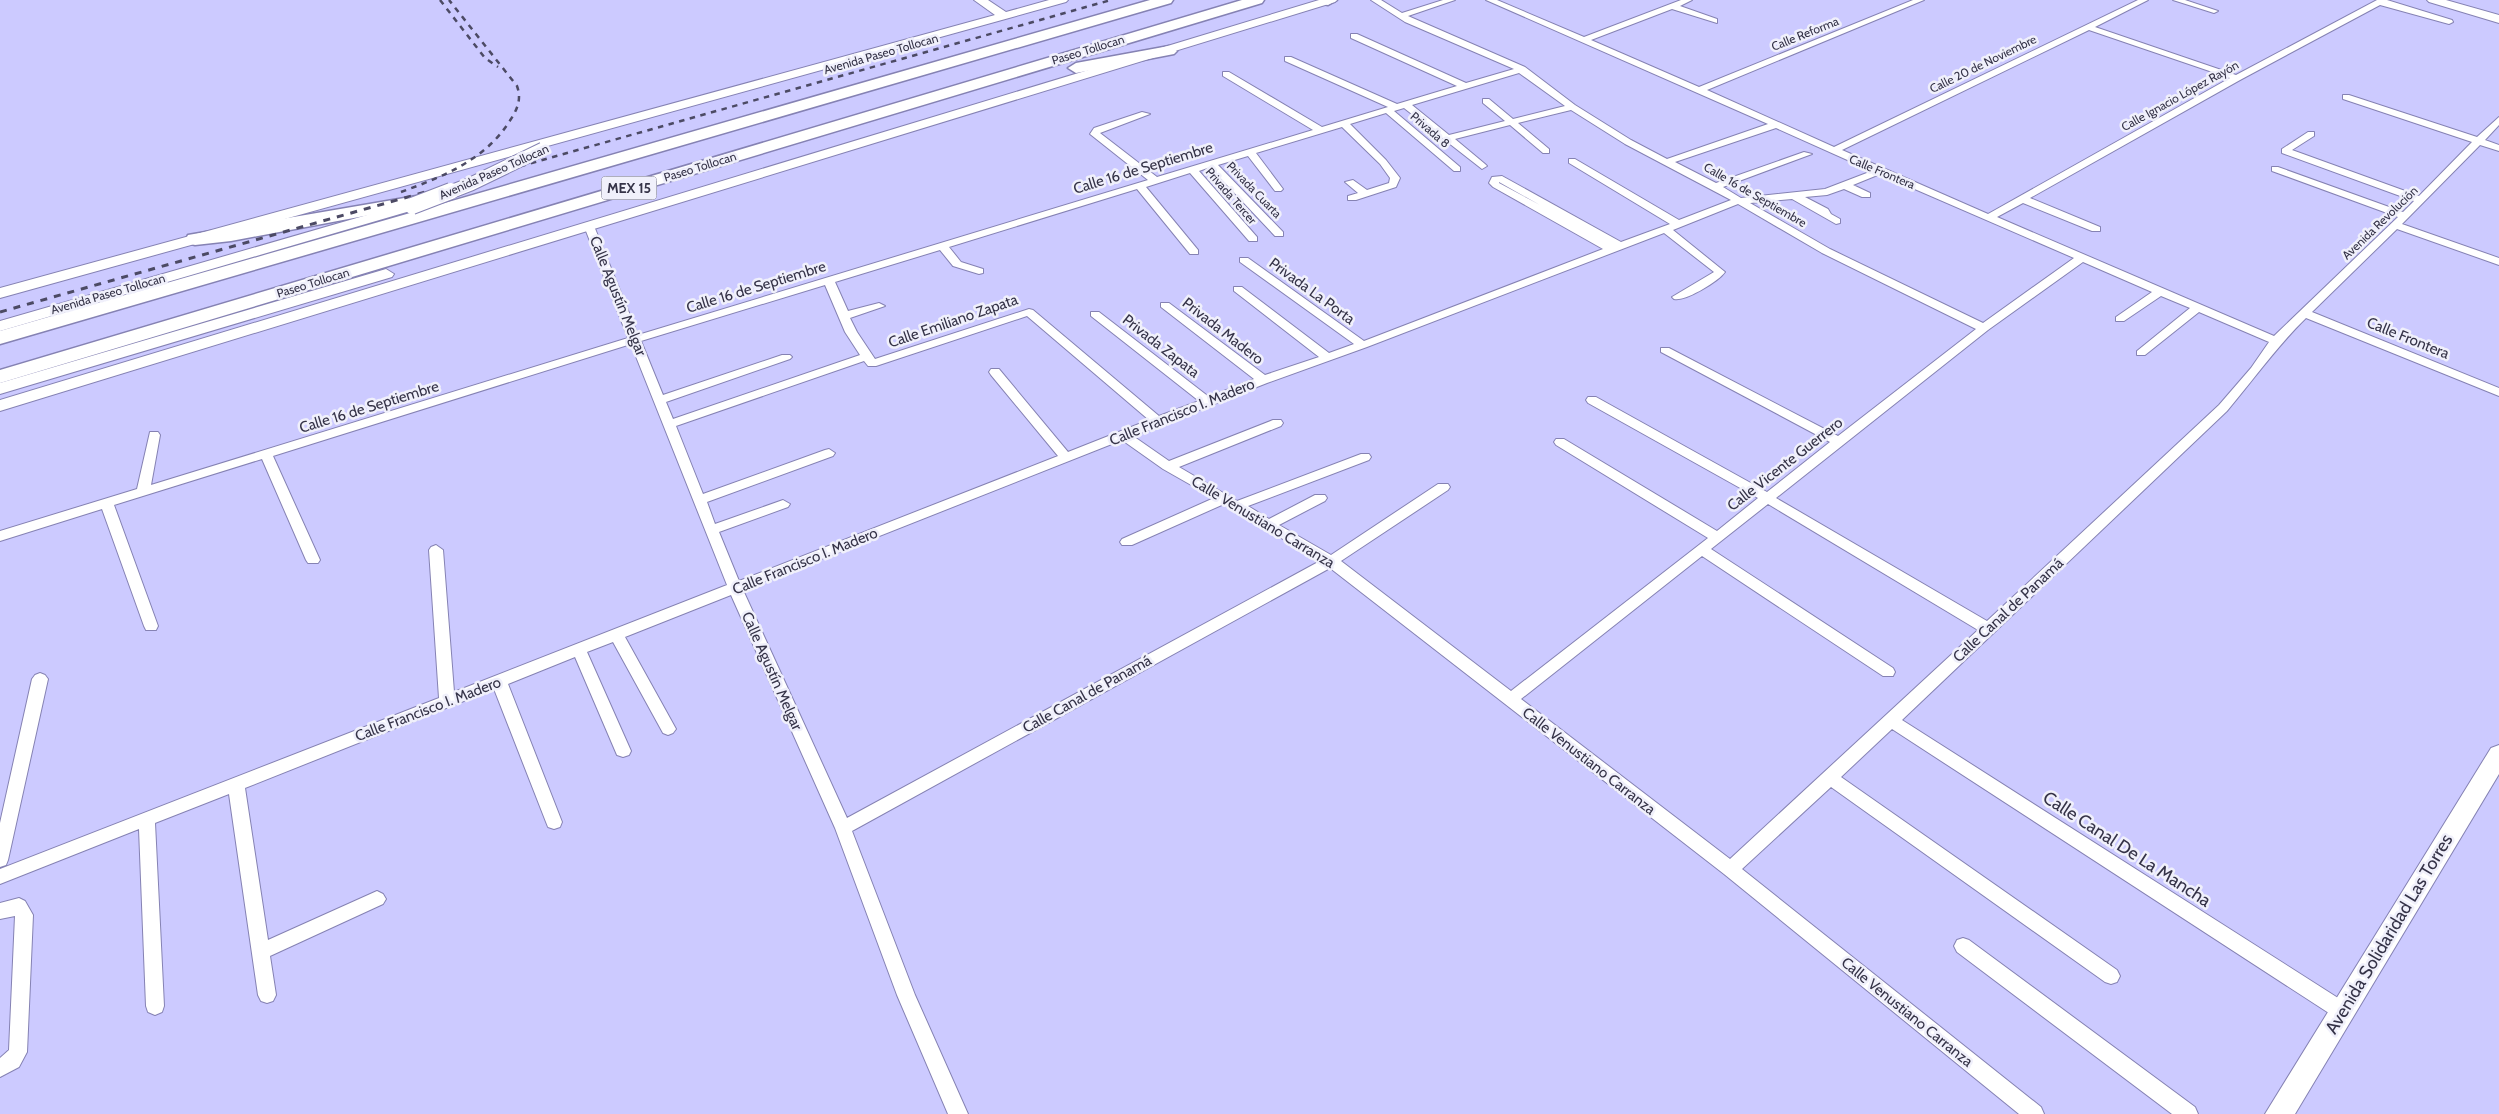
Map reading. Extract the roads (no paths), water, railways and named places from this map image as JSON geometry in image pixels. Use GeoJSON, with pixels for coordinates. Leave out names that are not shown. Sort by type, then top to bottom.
{"type":"FeatureCollection","features":[{"type":"Feature","properties":{"kind":"highway","name":"Paseo Tollocan"},"geometry":{"type":"LineString","coordinates":[[0,338],[593,164],[1166,0]]}},
{"type":"Feature","properties":{"kind":"highway","name":"Paseo Tollocan"},"geometry":{"type":"LineString","coordinates":[[0,377],[1257,0]]}},
{"type":"Feature","properties":{"kind":"highway"},"geometry":{"type":"LineString","coordinates":[[958,89],[1169,51]]}},
{"type":"Feature","properties":{"kind":"highway"},"geometry":{"type":"LineString","coordinates":[[195,239],[231,235],[407,203],[593,164]]}},
{"type":"Feature","properties":{"kind":"main road"},"geometry":{"type":"LineString","coordinates":[[980,0],[1005,16]]}},
{"type":"Feature","properties":{"kind":"main road","name":"Avenida Paseo Tollocan"},"geometry":{"type":"LineString","coordinates":[[0,293],[1062,0]]}},
{"type":"Feature","properties":{"kind":"main road"},"geometry":{"type":"LineString","coordinates":[[0,406],[1169,51],[1330,0]]}},
{"type":"Feature","properties":{"kind":"main road"},"geometry":{"type":"LineString","coordinates":[[2433,0],[2499,19]]}},
{"type":"Feature","properties":{"kind":"main road","name":"Avenida Paseo Tollocan"},"geometry":{"type":"LineString","coordinates":[[0,326],[412,206],[471,184],[543,149],[590,134],[914,45],[988,21]]}},
{"type":"Feature","properties":{"kind":"main road"},"geometry":{"type":"LineString","coordinates":[[0,389],[358,281],[512,242],[589,226]]}},
{"type":"Feature","properties":{"kind":"main road","name":"Avenida Solidaridad Las Torres"},"geometry":{"type":"LineString","coordinates":[[2279,1114],[2499,754]]}},
{"type":"Feature","properties":{"kind":"street","name":"Calle 16 de Septiembre"},"geometry":{"type":"LineString","coordinates":[[1375,0],[1401,16],[1522,69],[1572,107],[1612,133],[1715,187],[1826,252],[1984,328]]}},
{"type":"Feature","properties":{"kind":"street"},"geometry":{"type":"LineString","coordinates":[[1401,16],[1451,0]]}},
{"type":"Feature","properties":{"kind":"street","name":"Calle Frontera"},"geometry":{"type":"LineString","coordinates":[[1490,0],[1699,90],[1880,172],[1990,217],[2276,341]]}},
{"type":"Feature","properties":{"kind":"street"},"geometry":{"type":"LineString","coordinates":[[1584,40],[1688,0]]}},
{"type":"Feature","properties":{"kind":"street","name":"Calle Reforma"},"geometry":{"type":"LineString","coordinates":[[1699,90],[1920,0]]}},
{"type":"Feature","properties":{"kind":"street","name":"Calle 20 de Noviembre"},"geometry":{"type":"LineString","coordinates":[[1833,151],[2144,0]]}},
{"type":"Feature","properties":{"kind":"street"},"geometry":{"type":"LineString","coordinates":[[2177,0],[2214,11]]}},
{"type":"Feature","properties":{"kind":"street"},"geometry":{"type":"LineString","coordinates":[[2382,1],[2449,22]]}},
{"type":"Feature","properties":{"kind":"street","name":"Calle Ignacio López Rayón"},"geometry":{"type":"LineString","coordinates":[[1990,217],[2237,78],[2382,1]]}},
{"type":"Feature","properties":{"kind":"street"},"geometry":{"type":"LineString","coordinates":[[1672,6],[1714,21]]}},
{"type":"Feature","properties":{"kind":"street"},"geometry":{"type":"LineString","coordinates":[[2088,27],[2237,78]]}},
{"type":"Feature","properties":{"kind":"street"},"geometry":{"type":"LineString","coordinates":[[1354,36],[1464,86]]}},
{"type":"Feature","properties":{"kind":"street"},"geometry":{"type":"LineString","coordinates":[[1288,59],[1396,107],[1448,138],[1482,166]]}},
{"type":"Feature","properties":{"kind":"street","name":"Calle 16 de Septiembre"},"geometry":{"type":"LineString","coordinates":[[0,536],[1154,180],[1522,69]]}},
{"type":"Feature","properties":{"kind":"street"},"geometry":{"type":"LineString","coordinates":[[1226,74],[1320,130]]}},
{"type":"Feature","properties":{"kind":"street"},"geometry":{"type":"LineString","coordinates":[[2346,97],[2499,148]]}},
{"type":"Feature","properties":{"kind":"street"},"geometry":{"type":"LineString","coordinates":[[1486,101],[1546,151]]}},
{"type":"Feature","properties":{"kind":"street","name":"Privada 8"},"geometry":{"type":"LineString","coordinates":[[1396,107],[1457,170]]}},
{"type":"Feature","properties":{"kind":"street"},"geometry":{"type":"LineString","coordinates":[[1448,138],[1572,107]]}},
{"type":"Feature","properties":{"kind":"street"},"geometry":{"type":"LineString","coordinates":[[1145,114],[1097,130],[1095,134],[1154,180]]}},
{"type":"Feature","properties":{"kind":"street","name":"Avenida Revolución"},"geometry":{"type":"LineString","coordinates":[[2276,341],[2478,142],[2494,132],[2499,120]]}},
{"type":"Feature","properties":{"kind":"street"},"geometry":{"type":"LineString","coordinates":[[1344,123],[1383,162],[1395,178],[1393,184],[1352,198]]}},
{"type":"Feature","properties":{"kind":"street"},"geometry":{"type":"LineString","coordinates":[[1667,162],[1775,125]]}},
{"type":"Feature","properties":{"kind":"street"},"geometry":{"type":"LineString","coordinates":[[2311,134],[2285,151],[2421,200]]}},
{"type":"Feature","properties":{"kind":"street"},"geometry":{"type":"LineString","coordinates":[[1273,145],[1282,155]]}},
{"type":"Feature","properties":{"kind":"street"},"geometry":{"type":"LineString","coordinates":[[1250,152],[1278,189]]}},
{"type":"Feature","properties":{"kind":"street"},"geometry":{"type":"LineString","coordinates":[[1715,187],[1807,154]]}},
{"type":"Feature","properties":{"kind":"street"},"geometry":{"type":"LineString","coordinates":[[1572,161],[1678,224]]}},
{"type":"Feature","properties":{"kind":"street","name":"Privada Cuarta"},"geometry":{"type":"LineString","coordinates":[[1211,163],[1279,234]]}},
{"type":"Feature","properties":{"kind":"street","name":"Privada Tercer"},"geometry":{"type":"LineString","coordinates":[[1192,169],[1253,240]]}},
{"type":"Feature","properties":{"kind":"street"},"geometry":{"type":"LineString","coordinates":[[2275,169],[2404,216]]}},
{"type":"Feature","properties":{"kind":"street","name":"Calle Francisco I. Madero"},"geometry":{"type":"LineString","coordinates":[[0,877],[1125,436],[1263,380],[1362,346],[1738,200],[1827,192],[1880,172]]}},
{"type":"Feature","properties":{"kind":"street"},"geometry":{"type":"LineString","coordinates":[[1499,178],[1495,179],[1494,183],[1617,248]]}},
{"type":"Feature","properties":{"kind":"street"},"geometry":{"type":"LineString","coordinates":[[1350,182],[1366,194]]}},
{"type":"Feature","properties":{"kind":"street"},"geometry":{"type":"LineString","coordinates":[[1139,185],[1194,252]]}},
{"type":"Feature","properties":{"kind":"street"},"geometry":{"type":"LineString","coordinates":[[1846,186],[1866,195]]}},
{"type":"Feature","properties":{"kind":"street"},"geometry":{"type":"LineString","coordinates":[[1795,196],[1824,211],[1827,216],[1836,221]]}},
{"type":"Feature","properties":{"kind":"street"},"geometry":{"type":"LineString","coordinates":[[2023,199],[2096,229]]}},
{"type":"Feature","properties":{"kind":"street","name":"Calle Agustín Melgar"},"geometry":{"type":"LineString","coordinates":[[589,226],[735,588],[843,828],[906,995],[958,1114]]}},
{"type":"Feature","properties":{"kind":"street"},"geometry":{"type":"LineString","coordinates":[[2394,226],[2499,262]]}},
{"type":"Feature","properties":{"kind":"street"},"geometry":{"type":"LineString","coordinates":[[1666,229],[1720,272],[1715,278],[1678,297]]}},
{"type":"Feature","properties":{"kind":"street"},"geometry":{"type":"LineString","coordinates":[[942,246],[957,264],[979,271]]}},
{"type":"Feature","properties":{"kind":"street","name":"Calle Vicente Guerrero"},"geometry":{"type":"LineString","coordinates":[[1510,700],[1984,328],[2083,257]]}},
{"type":"Feature","properties":{"kind":"street","name":"Privada La Porta"},"geometry":{"type":"LineString","coordinates":[[1244,260],[1362,346]]}},
{"type":"Feature","properties":{"kind":"street"},"geometry":{"type":"LineString","coordinates":[[670,424],[866,357],[844,316],[829,281]]}},
{"type":"Feature","properties":{"kind":"street"},"geometry":{"type":"LineString","coordinates":[[1238,290],[1328,358]]}},
{"type":"Feature","properties":{"kind":"street"},"geometry":{"type":"LineString","coordinates":[[2120,319],[2160,291]]}},
{"type":"Feature","properties":{"kind":"street","name":"Privada Madero"},"geometry":{"type":"LineString","coordinates":[[1165,305],[1263,380]]}},
{"type":"Feature","properties":{"kind":"street"},"geometry":{"type":"LineString","coordinates":[[844,316],[879,306]]}},
{"type":"Feature","properties":{"kind":"street"},"geometry":{"type":"LineString","coordinates":[[2141,354],[2199,308]]}},
{"type":"Feature","properties":{"kind":"street","name":"Calle Emiliano Zapata"},"geometry":{"type":"LineString","coordinates":[[866,357],[874,364],[1029,312],[1158,422]]}},
{"type":"Feature","properties":{"kind":"street","name":"Calle Frontera"},"geometry":{"type":"LineString","coordinates":[[2305,313],[2499,392]]}},
{"type":"Feature","properties":{"kind":"street","name":"Privada Zapata"},"geometry":{"type":"LineString","coordinates":[[1095,314],[1208,402]]}},
{"type":"Feature","properties":{"kind":"street","name":"Calle Canal de Panamá"},"geometry":{"type":"LineString","coordinates":[[1730,869],[1830,778],[2223,408],[2255,371],[2276,341]]}},
{"type":"Feature","properties":{"kind":"street"},"geometry":{"type":"LineString","coordinates":[[1665,350],[1840,442]]}},
{"type":"Feature","properties":{"kind":"street"},"geometry":{"type":"LineString","coordinates":[[660,400],[786,357]]}},
{"type":"Feature","properties":{"kind":"street"},"geometry":{"type":"LineString","coordinates":[[995,372],[1066,458]]}},
{"type":"Feature","properties":{"kind":"street"},"geometry":{"type":"LineString","coordinates":[[1592,400],[1766,498],[1988,629]]}},
{"type":"Feature","properties":{"kind":"street"},"geometry":{"type":"LineString","coordinates":[[1168,466],[1277,423]]}},
{"type":"Feature","properties":{"kind":"street"},"geometry":{"type":"LineString","coordinates":[[143,492],[154,435]]}},
{"type":"Feature","properties":{"kind":"street","name":"Calle Venustiano Carranza"},"geometry":{"type":"LineString","coordinates":[[1125,436],[1168,466],[1331,561],[1730,869],[2034,1114]]}},
{"type":"Feature","properties":{"kind":"street"},"geometry":{"type":"LineString","coordinates":[[1560,442],[1717,537]]}},
{"type":"Feature","properties":{"kind":"street"},"geometry":{"type":"LineString","coordinates":[[700,500],[829,453]]}},
{"type":"Feature","properties":{"kind":"street"},"geometry":{"type":"LineString","coordinates":[[266,454],[313,560]]}},
{"type":"Feature","properties":{"kind":"street"},"geometry":{"type":"LineString","coordinates":[[1127,542],[1230,503],[1365,457]]}},
{"type":"Feature","properties":{"kind":"street","name":"Calle Canal de Panamá"},"geometry":{"type":"LineString","coordinates":[[843,828],[1331,561],[1442,487]]}},
{"type":"Feature","properties":{"kind":"street"},"geometry":{"type":"LineString","coordinates":[[1269,524],[1320,498]]}},
{"type":"Feature","properties":{"kind":"street"},"geometry":{"type":"LineString","coordinates":[[107,503],[151,626]]}},
{"type":"Feature","properties":{"kind":"street"},"geometry":{"type":"LineString","coordinates":[[712,530],[783,504]]}},
{"type":"Feature","properties":{"kind":"street"},"geometry":{"type":"LineString","coordinates":[[1701,549],[1888,672]]}},
{"type":"Feature","properties":{"kind":"street"},"geometry":{"type":"LineString","coordinates":[[436,550],[447,702]]}},
{"type":"Feature","properties":{"kind":"street"},"geometry":{"type":"LineString","coordinates":[[616,635],[668,729]]}},
{"type":"Feature","properties":{"kind":"street"},"geometry":{"type":"LineString","coordinates":[[578,650],[623,752]]}},
{"type":"Feature","properties":{"kind":"street"},"geometry":{"type":"LineString","coordinates":[[0,860],[40,679]]}},
{"type":"Feature","properties":{"kind":"street"},"geometry":{"type":"LineString","coordinates":[[499,681],[554,822]]}},
{"type":"Feature","properties":{"kind":"street","name":"Calle Canal De La Mancha"},"geometry":{"type":"LineString","coordinates":[[1890,720],[2342,1012]]}},
{"type":"Feature","properties":{"kind":"street"},"geometry":{"type":"LineString","coordinates":[[1830,778],[2111,976]]}},
{"type":"Feature","properties":{"kind":"street"},"geometry":{"type":"LineString","coordinates":[[236,784],[267,995]]}},
{"type":"Feature","properties":{"kind":"street"},"geometry":{"type":"LineString","coordinates":[[147,819],[155,1006]]}},
{"type":"Feature","properties":{"kind":"street"},"geometry":{"type":"LineString","coordinates":[[261,952],[377,899]]}},
{"type":"Feature","properties":{"kind":"street"},"geometry":{"type":"LineString","coordinates":[[0,911],[16,906],[21,907],[24,915],[18,1052],[6,1065]]}},
{"type":"Feature","properties":{"kind":"street"},"geometry":{"type":"LineString","coordinates":[[1962,946],[2188,1114]]}},
{"type":"Feature","properties":{"kind":"railway"},"geometry":{"type":"LineString","coordinates":[[440,0],[485,58],[498,67]]}},
{"type":"Feature","properties":{"kind":"railway"},"geometry":{"type":"LineString","coordinates":[[401,192],[447,173],[475,157],[499,135],[512,118],[518,105],[517,86],[449,0]]}},
{"type":"Feature","properties":{"kind":"railway"},"geometry":{"type":"LineString","coordinates":[[425,193],[1111,0]]}},
{"type":"Feature","properties":{"kind":"railway"},"geometry":{"type":"LineString","coordinates":[[0,312],[429,191]]}}]}
